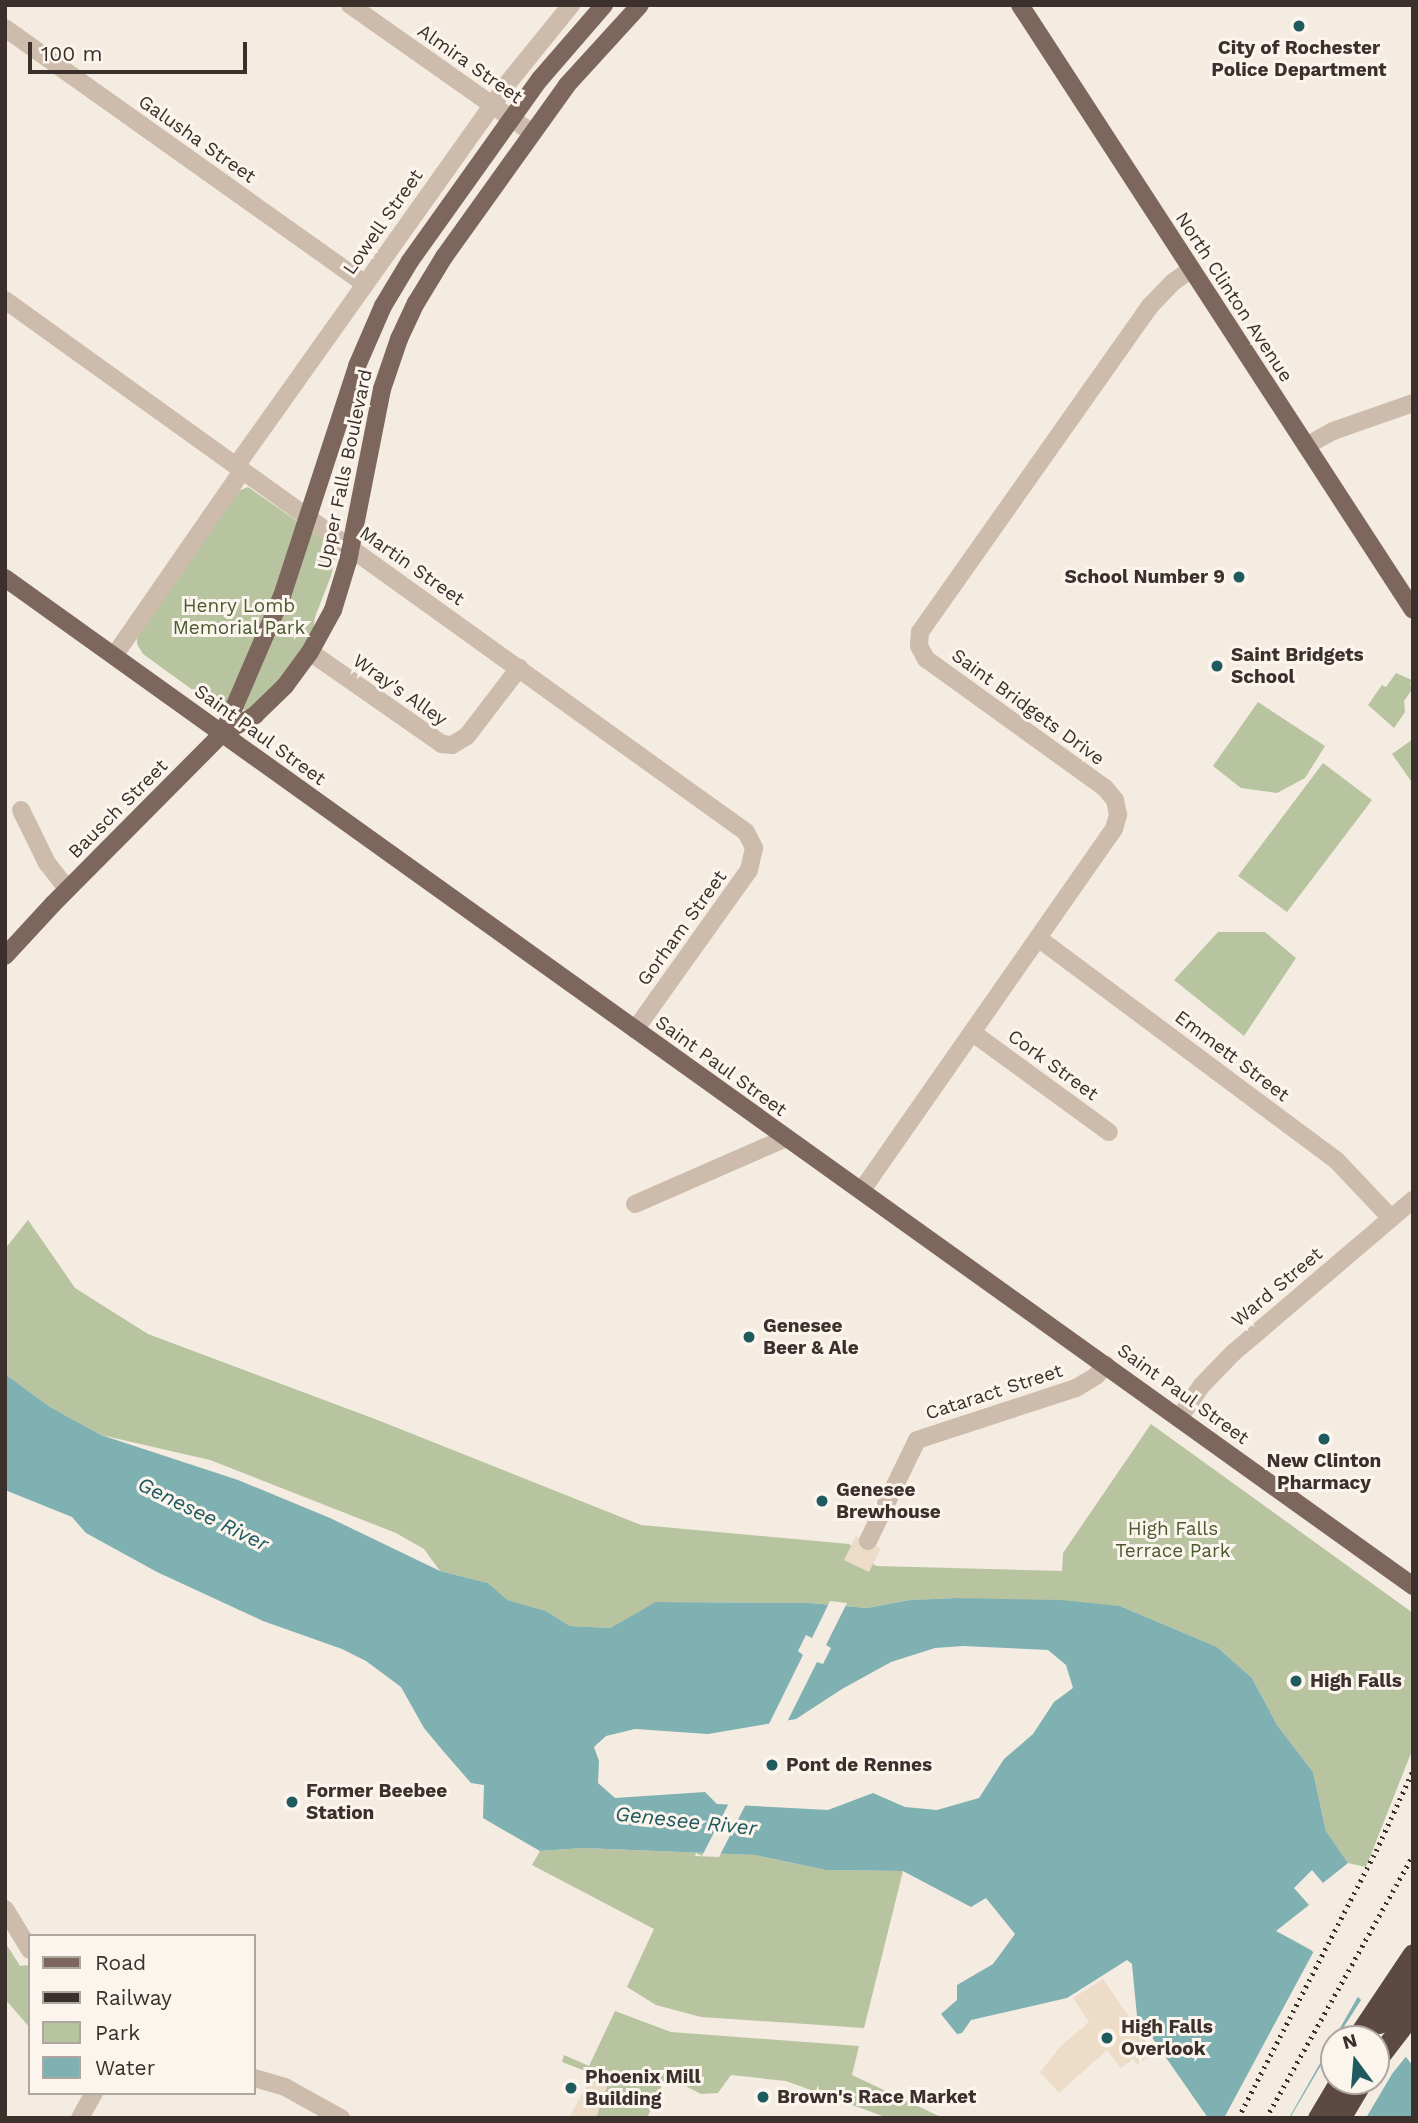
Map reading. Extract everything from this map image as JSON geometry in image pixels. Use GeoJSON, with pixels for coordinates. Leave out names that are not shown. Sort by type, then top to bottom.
{"type":"FeatureCollection","features":[{"type":"Feature","properties":{"kind":"highway"},"geometry":{"type":"LineString","coordinates":[[1374,2025],[1413,1954]]}},
{"type":"Feature","properties":{"kind":"highway"},"geometry":{"type":"LineString","coordinates":[[1368,2025],[1413,1982]]}},
{"type":"Feature","properties":{"kind":"highway"},"geometry":{"type":"LineString","coordinates":[[1401,2034],[1413,2012]]}},
{"type":"Feature","properties":{"kind":"highway"},"geometry":{"type":"LineString","coordinates":[[1318,2118],[1330,2095]]}},
{"type":"Feature","properties":{"kind":"highway"},"geometry":{"type":"LineString","coordinates":[[1340,2118],[1354,2095]]}},
{"type":"Feature","properties":{"kind":"main road","name":"Upper Falls Boulevard"},"geometry":{"type":"LineString","coordinates":[[223,733],[274,618],[357,366],[383,306],[410,261],[511,119],[556,58],[604,5]]}},
{"type":"Feature","properties":{"kind":"main road","name":"Upper Falls Boulevard"},"geometry":{"type":"LineString","coordinates":[[223,733],[255,715],[269,702],[310,652],[338,598],[351,548],[375,416],[399,339],[437,268],[583,64],[640,5]]}},
{"type":"Feature","properties":{"kind":"main road","name":"North Clinton Avenue"},"geometry":{"type":"LineString","coordinates":[[1020,5],[1413,610]]}},
{"type":"Feature","properties":{"kind":"main road","name":"Saint Paul Street"},"geometry":{"type":"LineString","coordinates":[[5,578],[1413,1586]]}},
{"type":"Feature","properties":{"kind":"main road","name":"Bausch Street"},"geometry":{"type":"LineString","coordinates":[[5,956],[67,889],[223,733]]}},
{"type":"Feature","properties":{"kind":"street","name":"Almira Street"},"geometry":{"type":"LineString","coordinates":[[350,5],[532,133]]}},
{"type":"Feature","properties":{"kind":"street","name":"Lowell Street"},"geometry":{"type":"LineString","coordinates":[[114,656],[365,284],[492,105],[539,42],[571,5]]}},
{"type":"Feature","properties":{"kind":"street","name":"Galusha Street"},"geometry":{"type":"LineString","coordinates":[[5,28],[365,284]]}},
{"type":"Feature","properties":{"kind":"street","name":"Saint Bridgets Drive"},"geometry":{"type":"LineString","coordinates":[[862,1190],[1114,829],[1118,815],[1115,800],[1105,788],[932,664],[922,653],[920,632],[927,618],[1150,306],[1172,283],[1191,269]]}},
{"type":"Feature","properties":{"kind":"street","name":"Martin Street"},"geometry":{"type":"LineString","coordinates":[[5,300],[740,825],[754,848]]}},
{"type":"Feature","properties":{"kind":"street"},"geometry":{"type":"LineString","coordinates":[[1306,446],[1333,431],[1413,403]]}},
{"type":"Feature","properties":{"kind":"street","name":"Wray's Alley"},"geometry":{"type":"LineString","coordinates":[[310,652],[442,744],[452,745],[467,736],[519,668]]}},
{"type":"Feature","properties":{"kind":"street"},"geometry":{"type":"LineString","coordinates":[[20,810],[47,863],[67,889]]}},
{"type":"Feature","properties":{"kind":"street","name":"Gorham Street"},"geometry":{"type":"LineString","coordinates":[[635,1030],[749,870],[754,848]]}},
{"type":"Feature","properties":{"kind":"street","name":"Emmett Street"},"geometry":{"type":"LineString","coordinates":[[1038,938],[1336,1160],[1391,1218]]}},
{"type":"Feature","properties":{"kind":"street","name":"Cork Street"},"geometry":{"type":"LineString","coordinates":[[972,1032],[1109,1132]]}},
{"type":"Feature","properties":{"kind":"street"},"geometry":{"type":"LineString","coordinates":[[635,1204],[786,1138]]}},
{"type":"Feature","properties":{"kind":"street","name":"Ward Street"},"geometry":{"type":"LineString","coordinates":[[1179,1418],[1194,1395],[1233,1353],[1413,1200]]}},
{"type":"Feature","properties":{"kind":"street","name":"Cataract Street"},"geometry":{"type":"LineString","coordinates":[[868,1541],[917,1440],[1076,1388],[1096,1376],[1106,1366]]}},
{"type":"Feature","properties":{"kind":"street"},"geometry":{"type":"LineString","coordinates":[[5,1909],[28,1947]]}},
{"type":"Feature","properties":{"kind":"street"},"geometry":{"type":"LineString","coordinates":[[256,2079],[285,2087],[316,2112],[341,2118]]}},
{"type":"Feature","properties":{"kind":"street"},"geometry":{"type":"LineString","coordinates":[[80,2118],[93,2095]]}},
{"type":"Feature","properties":{"kind":"green space","name":"Henry Lomb Memorial Park"},"geometry":{"type":"Polygon","coordinates":[[[248,487],[334,547],[336,554],[331,576],[315,617],[313,632],[294,666],[248,711],[201,696],[143,654],[137,644],[137,638],[238,491],[248,487]]]}},
{"type":"Feature","properties":{"kind":"green space"},"geometry":{"type":"Polygon","coordinates":[[[1396,673],[1412,680],[1410,684],[1413,688],[1404,701],[1405,712],[1394,728],[1368,705],[1382,685],[1386,687],[1396,673]]]}},
{"type":"Feature","properties":{"kind":"green space"},"geometry":{"type":"Polygon","coordinates":[[[1258,702],[1325,746],[1305,778],[1277,793],[1241,788],[1213,766],[1258,702]]]}},
{"type":"Feature","properties":{"kind":"green space"},"geometry":{"type":"Polygon","coordinates":[[[1413,739],[1413,780],[1411,781],[1392,754],[1413,739]]]}},
{"type":"Feature","properties":{"kind":"green space"},"geometry":{"type":"Polygon","coordinates":[[[1323,763],[1372,800],[1287,912],[1238,876],[1323,763]]]}},
{"type":"Feature","properties":{"kind":"green space"},"geometry":{"type":"Polygon","coordinates":[[[1218,932],[1265,932],[1296,958],[1244,1036],[1174,980],[1218,932]]]}},
{"type":"Feature","properties":{"kind":"green space","name":"High Falls Terrace Park"},"geometry":{"type":"Polygon","coordinates":[[[28,1220],[75,1288],[148,1334],[375,1419],[641,1525],[849,1544],[876,1566],[1062,1571],[1063,1553],[1151,1424],[1413,1613],[1413,1748],[1366,1867],[1348,1863],[1326,1831],[1313,1772],[1277,1725],[1252,1678],[1217,1647],[1120,1606],[956,1598],[910,1600],[867,1608],[809,1603],[657,1602],[610,1628],[570,1626],[546,1611],[506,1600],[488,1583],[440,1571],[424,1549],[396,1533],[210,1460],[101,1435],[50,1407],[5,1374],[5,1249],[28,1220]]]}},
{"type":"Feature","properties":{"kind":"green space"},"geometry":{"type":"Polygon","coordinates":[[[583,1848],[755,1855],[826,1870],[903,1871],[864,2028],[701,2017],[656,2005],[627,1987],[654,1929],[532,1865],[540,1851],[583,1848]]]}},
{"type":"Feature","properties":{"kind":"green space"},"geometry":{"type":"Polygon","coordinates":[[[5,1942],[20,1966],[28,1965],[28,2026],[5,1999],[5,1942]]]}},
{"type":"Feature","properties":{"kind":"green space"},"geometry":{"type":"Polygon","coordinates":[[[615,2011],[671,2032],[859,2046],[852,2075],[943,2118],[888,2118],[786,2081],[731,2075],[718,2093],[701,2094],[666,2076],[647,2118],[596,2118],[609,2080],[562,2062],[564,2055],[589,2066],[615,2011]]]}},
{"type":"Feature","properties":{"kind":"shaded area"},"geometry":{"type":"Polygon","coordinates":[[[856,1536],[881,1548],[869,1572],[844,1560],[856,1536]]]}},
{"type":"Feature","properties":{"kind":"shaded area","name":"High Falls Overlook"},"geometry":{"type":"Polygon","coordinates":[[[1103,1979],[1154,2053],[1137,2065],[1133,2059],[1121,2068],[1107,2050],[1059,2093],[1040,2072],[1061,2046],[1089,2022],[1073,1998],[1103,1979]]]}},
{"type":"Feature","properties":{"kind":"shaded area"},"geometry":{"type":"Polygon","coordinates":[[[592,2076],[607,2084],[596,2118],[569,2118],[592,2076]]]}},
{"type":"Feature","properties":{"kind":"water","name":"Genesee River"},"geometry":{"type":"Polygon","coordinates":[[[5,1374],[50,1407],[101,1435],[238,1480],[330,1518],[440,1571],[488,1583],[507,1600],[546,1611],[570,1626],[610,1628],[656,1602],[809,1603],[867,1608],[910,1600],[956,1598],[1061,1600],[1120,1606],[1217,1647],[1252,1678],[1277,1725],[1313,1772],[1326,1831],[1348,1863],[1323,1883],[1312,1870],[1294,1888],[1309,1905],[1276,1931],[1311,1950],[1363,2002],[1381,2025],[1320,2025],[1320,2095],[1390,2095],[1390,2037],[1413,2066],[1413,2118],[1208,2118],[1137,2016],[1132,1964],[1127,1960],[1067,1998],[971,2020],[962,2033],[957,2034],[941,2014],[957,2000],[957,1985],[993,1964],[1015,1934],[986,1898],[971,1907],[903,1871],[826,1870],[755,1855],[583,1848],[540,1851],[483,1818],[484,1785],[471,1783],[424,1728],[401,1687],[366,1661],[342,1649],[263,1621],[157,1572],[86,1533],[72,1517],[5,1490],[5,1374]],[[963,1646],[935,1648],[891,1662],[796,1719],[708,1734],[635,1729],[606,1736],[594,1747],[599,1761],[598,1783],[615,1798],[705,1792],[717,1804],[828,1810],[873,1793],[905,1807],[937,1810],[979,1798],[1004,1759],[1033,1734],[1054,1702],[1073,1688],[1066,1665],[1048,1650],[963,1646]]]}},
{"type":"Feature","properties":{"kind":"pier"},"geometry":{"type":"Polygon","coordinates":[[[830,1601],[847,1603],[826,1645],[831,1648],[823,1664],[817,1662],[786,1724],[768,1726],[803,1655],[798,1651],[806,1635],[812,1638],[830,1601]]]}},
{"type":"Feature","properties":{"kind":"pier"},"geometry":{"type":"Polygon","coordinates":[[[730,1801],[747,1802],[719,1857],[695,1856],[696,1853],[702,1856],[730,1801]]]}},
{"type":"Feature","properties":{"kind":"pier"},"geometry":{"type":"Polygon","coordinates":[[[1315,1949],[1360,1993],[1342,2025],[1320,2025],[1320,2063],[1289,2118],[1224,2118],[1315,1949]]]}},
{"type":"Feature","properties":{"kind":"pier"},"geometry":{"type":"Polygon","coordinates":[[[1363,1997],[1385,2025],[1345,2025],[1363,1997]]]}},
{"type":"Feature","properties":{"kind":"pier"},"geometry":{"type":"Polygon","coordinates":[[[1390,2031],[1408,2054],[1390,2077],[1390,2031]]]}},
{"type":"Feature","properties":{"kind":"pier"},"geometry":{"type":"Polygon","coordinates":[[[1320,2067],[1320,2095],[1380,2095],[1366,2118],[1290,2118],[1320,2067]]]}},
{"type":"Feature","properties":{"kind":"railway"},"geometry":{"type":"LineString","coordinates":[[1238,2118],[1376,1851],[1413,1770]]}},
{"type":"Feature","properties":{"kind":"railway"},"geometry":{"type":"LineString","coordinates":[[1266,2118],[1413,1855]]}},
{"type":"Feature","properties":{"kind":"place","name":"City of Rochester Police Department"},"geometry":{"type":"Point","coordinates":[1299,26]}},
{"type":"Feature","properties":{"kind":"place","name":"School Number 9"},"geometry":{"type":"Point","coordinates":[1239,577]}},
{"type":"Feature","properties":{"kind":"place","name":"Saint Bridgets School"},"geometry":{"type":"Point","coordinates":[1217,666]}},
{"type":"Feature","properties":{"kind":"place","name":"Genesee Beer & Ale"},"geometry":{"type":"Point","coordinates":[749,1337]}},
{"type":"Feature","properties":{"kind":"place","name":"New Clinton Pharmacy"},"geometry":{"type":"Point","coordinates":[1324,1439]}},
{"type":"Feature","properties":{"kind":"place","name":"Genesee Brewhouse"},"geometry":{"type":"Point","coordinates":[822,1501]}},
{"type":"Feature","properties":{"kind":"place","name":"High Falls"},"geometry":{"type":"Point","coordinates":[1296,1681]}},
{"type":"Feature","properties":{"kind":"place","name":"Pont de Rennes"},"geometry":{"type":"Point","coordinates":[772,1765]}},
{"type":"Feature","properties":{"kind":"place","name":"Former Beebee Station"},"geometry":{"type":"Point","coordinates":[292,1802]}},
{"type":"Feature","properties":{"kind":"place","name":"High Falls Overlook"},"geometry":{"type":"Point","coordinates":[1107,2038]}},
{"type":"Feature","properties":{"kind":"place","name":"Phoenix Mill Building"},"geometry":{"type":"Point","coordinates":[571,2088]}},
{"type":"Feature","properties":{"kind":"place","name":"Brown's Race Market"},"geometry":{"type":"Point","coordinates":[763,2097]}}]}
